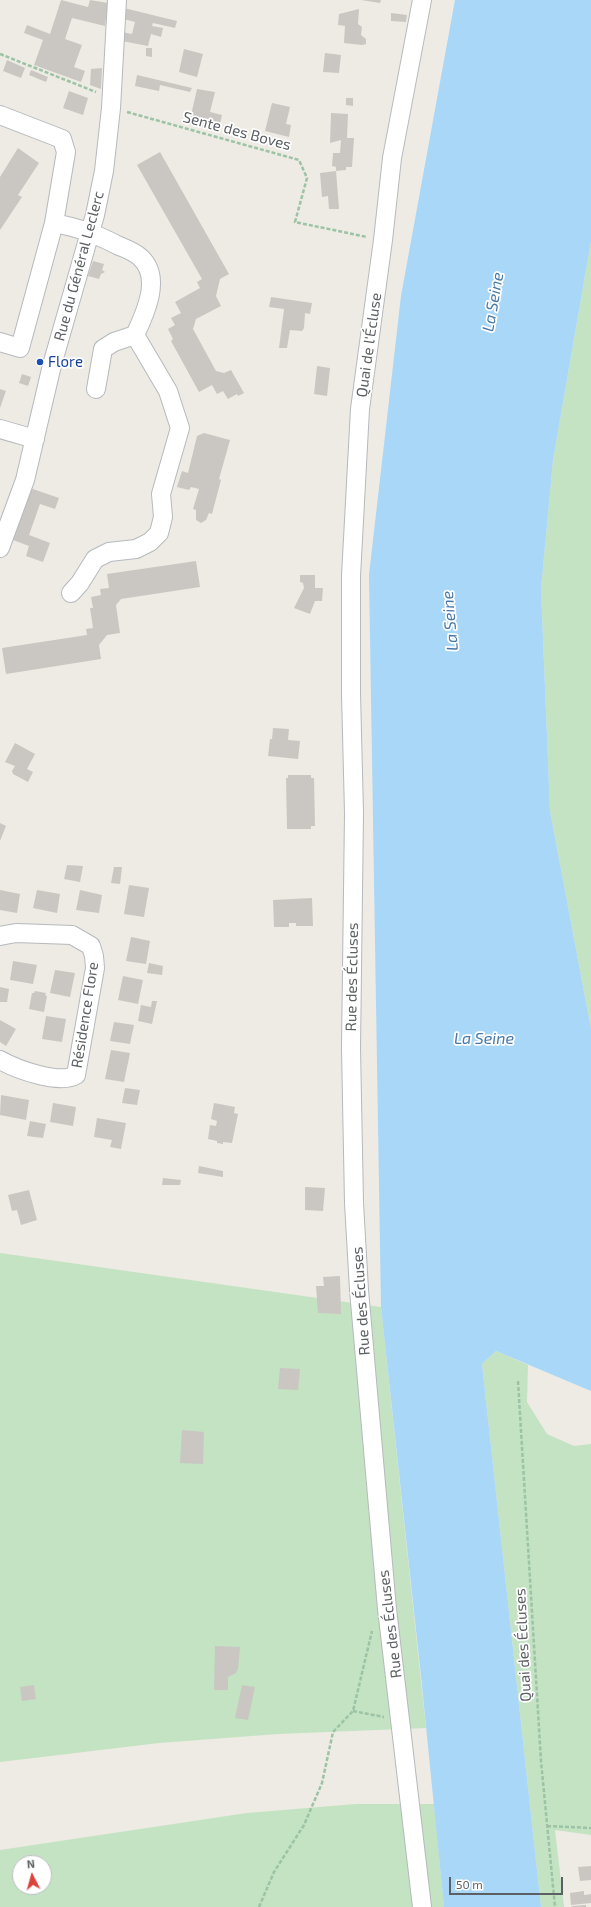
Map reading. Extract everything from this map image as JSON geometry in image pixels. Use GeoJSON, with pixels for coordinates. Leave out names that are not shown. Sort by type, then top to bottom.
{"type":"FeatureCollection","features":[{"type":"Feature","properties":{"kind":"street","name":"Rue du Général Leclerc"},"geometry":{"type":"LineString","coordinates":[[0,548],[25,480],[52,365],[90,231],[104,171],[111,101],[117,0]]}},
{"type":"Feature","properties":{"kind":"street","name":"Quai de l'Écluse"},"geometry":{"type":"LineString","coordinates":[[351,693],[351,576],[360,409],[383,240],[392,158],[422,0]]}},
{"type":"Feature","properties":{"kind":"street"},"geometry":{"type":"LineString","coordinates":[[0,115],[62,139],[66,152],[54,223],[20,348],[0,342]]}},
{"type":"Feature","properties":{"kind":"street"},"geometry":{"type":"LineString","coordinates":[[54,223],[90,231],[134,252],[142,259],[148,270],[151,284],[146,314],[135,335],[114,342],[104,349],[96,389]]}},
{"type":"Feature","properties":{"kind":"street"},"geometry":{"type":"LineString","coordinates":[[71,593],[80,583],[95,559],[109,552],[136,548],[150,542],[159,533],[163,517],[160,494],[180,428],[168,391],[135,335]]}},
{"type":"Feature","properties":{"kind":"street"},"geometry":{"type":"LineString","coordinates":[[0,429],[35,440]]}},
{"type":"Feature","properties":{"kind":"street","name":"Rue des Écluses"},"geometry":{"type":"LineString","coordinates":[[351,693],[354,813],[351,1048],[354,1203],[360,1298],[387,1609],[422,1907]]}},
{"type":"Feature","properties":{"kind":"street","name":"Résidence Flore"},"geometry":{"type":"LineString","coordinates":[[0,936],[16,933],[72,936],[91,946],[95,968],[76,1075],[66,1079],[56,1078],[12,1067],[0,1060]]}},
{"type":"Feature","properties":{"kind":"path"},"geometry":{"type":"LineString","coordinates":[[0,54],[110,98],[111,101]]}},
{"type":"Feature","properties":{"kind":"path","name":"Sente des Boves"},"geometry":{"type":"LineString","coordinates":[[111,101],[299,160],[307,178],[295,222],[383,240]]}},
{"type":"Feature","properties":{"kind":"path","name":"Quai des Écluses"},"geometry":{"type":"LineString","coordinates":[[518,1380],[541,1761],[555,1907]]}},
{"type":"Feature","properties":{"kind":"path"},"geometry":{"type":"LineString","coordinates":[[258,1907],[274,1872],[304,1825],[322,1783],[333,1732],[353,1712],[373,1627]]}},
{"type":"Feature","properties":{"kind":"path"},"geometry":{"type":"LineString","coordinates":[[353,1712],[401,1719]]}},
{"type":"Feature","properties":{"kind":"path"},"geometry":{"type":"LineString","coordinates":[[548,1826],[591,1828]]}},
{"type":"Feature","properties":{"kind":"green space"},"geometry":{"type":"Polygon","coordinates":[[[591,241],[591,1029],[550,811],[541,589],[553,460],[591,241]]]}},
{"type":"Feature","properties":{"kind":"green space"},"geometry":{"type":"Polygon","coordinates":[[[0,1253],[381,1307],[426,1728],[278,1734],[159,1743],[0,1762],[0,1253]]]}},
{"type":"Feature","properties":{"kind":"green space"},"geometry":{"type":"Polygon","coordinates":[[[496,1351],[528,1365],[527,1402],[547,1434],[574,1446],[591,1444],[591,1835],[555,1830],[564,1907],[541,1907],[482,1364],[496,1351]]]}},
{"type":"Feature","properties":{"kind":"green space"},"geometry":{"type":"Polygon","coordinates":[[[356,1804],[434,1804],[444,1907],[0,1907],[0,1850],[247,1813],[356,1804]]]}},
{"type":"Feature","properties":{"kind":"water","name":"La Seine"},"geometry":{"type":"Polygon","coordinates":[[[455,0],[591,0],[591,241],[553,460],[541,589],[550,811],[591,1029],[591,1391],[496,1351],[482,1364],[541,1907],[444,1907],[421,1676],[381,1307],[369,575],[401,296],[455,0]]]}},
{"type":"Feature","properties":{"kind":"building"},"geometry":{"type":"Polygon","coordinates":[[[61,0],[88,7],[90,0],[108,3],[105,26],[72,18],[65,39],[82,45],[74,67],[85,71],[81,82],[34,65],[43,40],[24,33],[27,25],[50,34],[61,0]]]}},
{"type":"Feature","properties":{"kind":"building"},"geometry":{"type":"Polygon","coordinates":[[[361,0],[381,0],[380,3],[361,0]]]}},
{"type":"Feature","properties":{"kind":"building"},"geometry":{"type":"Polygon","coordinates":[[[124,8],[177,21],[175,28],[153,23],[152,26],[163,28],[161,37],[151,34],[148,46],[122,41],[122,32],[132,34],[135,22],[124,19],[124,8]]]}},
{"type":"Feature","properties":{"kind":"building"},"geometry":{"type":"Polygon","coordinates":[[[359,9],[358,24],[362,27],[361,35],[366,39],[366,44],[344,43],[345,26],[338,25],[339,14],[359,9]]]}},
{"type":"Feature","properties":{"kind":"building"},"geometry":{"type":"Polygon","coordinates":[[[391,13],[407,15],[406,22],[391,21],[391,13]]]}},
{"type":"Feature","properties":{"kind":"building"},"geometry":{"type":"Polygon","coordinates":[[[146,48],[152,48],[152,57],[146,56],[146,48]]]}},
{"type":"Feature","properties":{"kind":"building"},"geometry":{"type":"Polygon","coordinates":[[[184,49],[203,54],[197,77],[179,72],[184,49]]]}},
{"type":"Feature","properties":{"kind":"building"},"geometry":{"type":"Polygon","coordinates":[[[325,53],[341,55],[339,73],[323,72],[325,53]]]}},
{"type":"Feature","properties":{"kind":"building"},"geometry":{"type":"Polygon","coordinates":[[[7,60],[25,68],[21,78],[3,71],[7,60]]]}},
{"type":"Feature","properties":{"kind":"building"},"geometry":{"type":"Polygon","coordinates":[[[102,68],[101,89],[90,85],[91,69],[102,68]]]}},
{"type":"Feature","properties":{"kind":"building"},"geometry":{"type":"Polygon","coordinates":[[[31,70],[48,77],[46,82],[29,75],[31,70]]]}},
{"type":"Feature","properties":{"kind":"building"},"geometry":{"type":"Polygon","coordinates":[[[137,75],[192,88],[190,92],[160,85],[159,91],[135,86],[137,75]]]}},
{"type":"Feature","properties":{"kind":"building"},"geometry":{"type":"Polygon","coordinates":[[[197,89],[215,92],[210,112],[222,115],[218,132],[189,124],[197,89]]]}},
{"type":"Feature","properties":{"kind":"building"},"geometry":{"type":"Polygon","coordinates":[[[69,91],[88,98],[83,115],[63,108],[69,91]]]}},
{"type":"Feature","properties":{"kind":"building"},"geometry":{"type":"Polygon","coordinates":[[[346,98],[353,98],[353,106],[346,105],[346,98]]]}},
{"type":"Feature","properties":{"kind":"building"},"geometry":{"type":"Polygon","coordinates":[[[272,103],[290,107],[286,124],[291,125],[289,137],[265,131],[272,103]]]}},
{"type":"Feature","properties":{"kind":"building"},"geometry":{"type":"Polygon","coordinates":[[[331,113],[348,114],[347,138],[354,138],[352,167],[346,167],[346,170],[336,171],[336,167],[332,166],[333,153],[340,153],[341,140],[330,143],[331,113]]]}},
{"type":"Feature","properties":{"kind":"building"},"geometry":{"type":"Polygon","coordinates":[[[18,148],[39,163],[18,195],[22,197],[0,230],[0,177],[18,148]]]}},
{"type":"Feature","properties":{"kind":"building"},"geometry":{"type":"Polygon","coordinates":[[[160,152],[229,274],[220,279],[216,296],[221,306],[196,319],[193,329],[216,371],[224,373],[231,370],[244,393],[238,396],[237,394],[228,399],[223,391],[217,394],[212,385],[199,392],[171,341],[173,339],[168,329],[175,325],[171,318],[181,313],[175,302],[200,288],[197,282],[202,279],[137,165],[160,152]]]}},
{"type":"Feature","properties":{"kind":"building"},"geometry":{"type":"Polygon","coordinates":[[[336,171],[339,209],[329,209],[328,196],[322,197],[320,173],[336,171]]]}},
{"type":"Feature","properties":{"kind":"building"},"geometry":{"type":"Polygon","coordinates":[[[93,261],[104,264],[102,270],[105,272],[101,274],[99,279],[88,276],[93,261]]]}},
{"type":"Feature","properties":{"kind":"building"},"geometry":{"type":"Polygon","coordinates":[[[271,297],[312,303],[310,314],[305,313],[304,328],[302,331],[290,330],[287,348],[279,348],[284,309],[269,307],[271,297]]]}},
{"type":"Feature","properties":{"kind":"building"},"geometry":{"type":"Polygon","coordinates":[[[317,366],[330,368],[327,396],[314,394],[317,366]]]}},
{"type":"Feature","properties":{"kind":"building"},"geometry":{"type":"Polygon","coordinates":[[[22,374],[31,377],[28,386],[19,383],[22,374]]]}},
{"type":"Feature","properties":{"kind":"building"},"geometry":{"type":"Polygon","coordinates":[[[0,389],[6,391],[0,408],[0,389]]]}},
{"type":"Feature","properties":{"kind":"building"},"geometry":{"type":"Polygon","coordinates":[[[204,433],[230,440],[219,479],[221,480],[212,514],[209,513],[206,520],[201,523],[196,520],[196,510],[193,509],[199,489],[191,487],[189,490],[177,487],[182,471],[188,473],[197,436],[204,433]]]}},
{"type":"Feature","properties":{"kind":"building"},"geometry":{"type":"Polygon","coordinates":[[[30,488],[59,498],[55,509],[40,504],[29,535],[50,543],[43,562],[26,556],[29,546],[13,540],[30,488]]]}},
{"type":"Feature","properties":{"kind":"building"},"geometry":{"type":"Polygon","coordinates":[[[196,561],[200,587],[121,599],[116,605],[120,633],[107,635],[99,645],[101,659],[6,674],[2,648],[87,635],[86,629],[93,628],[90,608],[93,608],[91,597],[101,595],[100,589],[109,588],[107,574],[196,561]]]}},
{"type":"Feature","properties":{"kind":"building"},"geometry":{"type":"Polygon","coordinates":[[[300,575],[315,575],[315,588],[323,588],[322,601],[315,601],[310,614],[294,608],[304,588],[303,583],[300,582],[300,575]]]}},
{"type":"Feature","properties":{"kind":"building"},"geometry":{"type":"Polygon","coordinates":[[[273,728],[289,729],[288,740],[300,741],[298,759],[268,756],[273,728]]]}},
{"type":"Feature","properties":{"kind":"building"},"geometry":{"type":"Polygon","coordinates":[[[15,743],[35,754],[27,769],[33,772],[28,782],[13,774],[12,771],[15,766],[5,762],[15,743]]]}},
{"type":"Feature","properties":{"kind":"building"},"geometry":{"type":"Polygon","coordinates":[[[288,775],[311,775],[311,778],[314,778],[315,826],[311,826],[311,829],[287,829],[286,778],[288,778],[288,775]]]}},
{"type":"Feature","properties":{"kind":"building"},"geometry":{"type":"Polygon","coordinates":[[[0,823],[6,826],[0,841],[0,823]]]}},
{"type":"Feature","properties":{"kind":"building"},"geometry":{"type":"Polygon","coordinates":[[[67,865],[83,866],[80,882],[64,879],[67,865]]]}},
{"type":"Feature","properties":{"kind":"building"},"geometry":{"type":"Polygon","coordinates":[[[114,867],[122,867],[120,884],[111,883],[114,867]]]}},
{"type":"Feature","properties":{"kind":"building"},"geometry":{"type":"Polygon","coordinates":[[[129,885],[149,888],[144,917],[124,914],[129,885]]]}},
{"type":"Feature","properties":{"kind":"building"},"geometry":{"type":"Polygon","coordinates":[[[0,890],[20,894],[17,913],[0,910],[0,890]]]}},
{"type":"Feature","properties":{"kind":"building"},"geometry":{"type":"Polygon","coordinates":[[[37,890],[60,894],[57,913],[33,908],[37,890]]]}},
{"type":"Feature","properties":{"kind":"building"},"geometry":{"type":"Polygon","coordinates":[[[80,890],[102,895],[99,913],[76,910],[80,890]]]}},
{"type":"Feature","properties":{"kind":"building"},"geometry":{"type":"Polygon","coordinates":[[[312,898],[313,926],[296,926],[296,923],[289,923],[289,927],[274,927],[273,900],[312,898]]]}},
{"type":"Feature","properties":{"kind":"building"},"geometry":{"type":"Polygon","coordinates":[[[131,937],[150,941],[146,964],[126,961],[131,937]]]}},
{"type":"Feature","properties":{"kind":"building"},"geometry":{"type":"Polygon","coordinates":[[[13,961],[37,965],[33,984],[10,980],[13,961]]]}},
{"type":"Feature","properties":{"kind":"building"},"geometry":{"type":"Polygon","coordinates":[[[149,963],[163,966],[162,975],[147,973],[149,963]]]}},
{"type":"Feature","properties":{"kind":"building"},"geometry":{"type":"Polygon","coordinates":[[[55,970],[75,973],[70,997],[50,993],[55,970]]]}},
{"type":"Feature","properties":{"kind":"building"},"geometry":{"type":"Polygon","coordinates":[[[123,976],[143,980],[138,1004],[118,1000],[123,976]]]}},
{"type":"Feature","properties":{"kind":"building"},"geometry":{"type":"Polygon","coordinates":[[[0,987],[9,989],[7,1002],[0,1002],[0,987]]]}},
{"type":"Feature","properties":{"kind":"building"},"geometry":{"type":"Polygon","coordinates":[[[35,991],[46,993],[45,995],[47,996],[44,1012],[29,1009],[32,993],[35,991]]]}},
{"type":"Feature","properties":{"kind":"building"},"geometry":{"type":"Polygon","coordinates":[[[152,1001],[157,1001],[152,1024],[138,1021],[141,1005],[151,1007],[152,1001]]]}},
{"type":"Feature","properties":{"kind":"building"},"geometry":{"type":"Polygon","coordinates":[[[46,1016],[66,1019],[62,1042],[42,1039],[46,1016]]]}},
{"type":"Feature","properties":{"kind":"building"},"geometry":{"type":"Polygon","coordinates":[[[0,1020],[16,1029],[6,1046],[0,1042],[0,1020]]]}},
{"type":"Feature","properties":{"kind":"building"},"geometry":{"type":"Polygon","coordinates":[[[114,1022],[134,1025],[130,1044],[110,1041],[114,1022]]]}},
{"type":"Feature","properties":{"kind":"building"},"geometry":{"type":"Polygon","coordinates":[[[111,1050],[130,1053],[124,1082],[105,1079],[111,1050]]]}},
{"type":"Feature","properties":{"kind":"building"},"geometry":{"type":"Polygon","coordinates":[[[125,1088],[140,1090],[137,1105],[122,1103],[125,1088]]]}},
{"type":"Feature","properties":{"kind":"building"},"geometry":{"type":"Polygon","coordinates":[[[1,1095],[29,1100],[26,1120],[0,1115],[1,1095]]]}},
{"type":"Feature","properties":{"kind":"building"},"geometry":{"type":"Polygon","coordinates":[[[53,1103],[76,1107],[73,1126],[50,1122],[53,1103]]]}},
{"type":"Feature","properties":{"kind":"building"},"geometry":{"type":"Polygon","coordinates":[[[214,1103],[235,1107],[234,1113],[238,1114],[232,1143],[217,1143],[217,1141],[208,1139],[210,1125],[216,1126],[217,1121],[211,1119],[214,1103]]]}},
{"type":"Feature","properties":{"kind":"building"},"geometry":{"type":"Polygon","coordinates":[[[97,1118],[126,1123],[121,1149],[110,1147],[112,1140],[94,1137],[97,1118]]]}},
{"type":"Feature","properties":{"kind":"building"},"geometry":{"type":"Polygon","coordinates":[[[30,1121],[46,1124],[43,1138],[27,1136],[30,1121]]]}},
{"type":"Feature","properties":{"kind":"building"},"geometry":{"type":"Polygon","coordinates":[[[199,1166],[223,1171],[223,1177],[198,1173],[199,1166]]]}},
{"type":"Feature","properties":{"kind":"building"},"geometry":{"type":"Polygon","coordinates":[[[163,1178],[181,1180],[180,1185],[162,1185],[163,1178]]]}},
{"type":"Feature","properties":{"kind":"building"},"geometry":{"type":"Polygon","coordinates":[[[305,1187],[325,1188],[323,1211],[305,1210],[305,1187]]]}},
{"type":"Feature","properties":{"kind":"building"},"geometry":{"type":"Polygon","coordinates":[[[29,1190],[37,1220],[21,1225],[17,1210],[12,1211],[8,1195],[29,1190]]]}},
{"type":"Feature","properties":{"kind":"building"},"geometry":{"type":"Polygon","coordinates":[[[340,1276],[341,1314],[318,1313],[316,1286],[324,1286],[323,1277],[340,1276]]]}},
{"type":"Feature","properties":{"kind":"building"},"geometry":{"type":"Polygon","coordinates":[[[280,1368],[300,1369],[298,1390],[278,1389],[280,1368]]]}},
{"type":"Feature","properties":{"kind":"building"},"geometry":{"type":"Polygon","coordinates":[[[182,1430],[204,1432],[203,1464],[180,1463],[182,1430]]]}},
{"type":"Feature","properties":{"kind":"building"},"geometry":{"type":"Polygon","coordinates":[[[215,1646],[240,1647],[238,1669],[236,1673],[228,1677],[228,1690],[214,1690],[215,1646]]]}},
{"type":"Feature","properties":{"kind":"building"},"geometry":{"type":"Polygon","coordinates":[[[34,1685],[36,1699],[22,1701],[20,1687],[34,1685]]]}},
{"type":"Feature","properties":{"kind":"building"},"geometry":{"type":"Polygon","coordinates":[[[242,1685],[255,1687],[248,1720],[235,1718],[242,1685]]]}},
{"type":"Feature","properties":{"kind":"building"},"geometry":{"type":"Polygon","coordinates":[[[591,1866],[591,1880],[580,1881],[578,1867],[591,1866]]]}},
{"type":"Feature","properties":{"kind":"building"},"geometry":{"type":"Polygon","coordinates":[[[584,1891],[584,1895],[591,1894],[591,1903],[571,1905],[570,1893],[584,1891]]]}},
{"type":"Feature","properties":{"kind":"building"},"geometry":{"type":"Polygon","coordinates":[[[586,1905],[586,1907],[572,1907],[572,1906],[586,1905]]]}},
{"type":"Feature","properties":{"kind":"place","name":"Flore"},"geometry":{"type":"Point","coordinates":[40,362]}}]}
